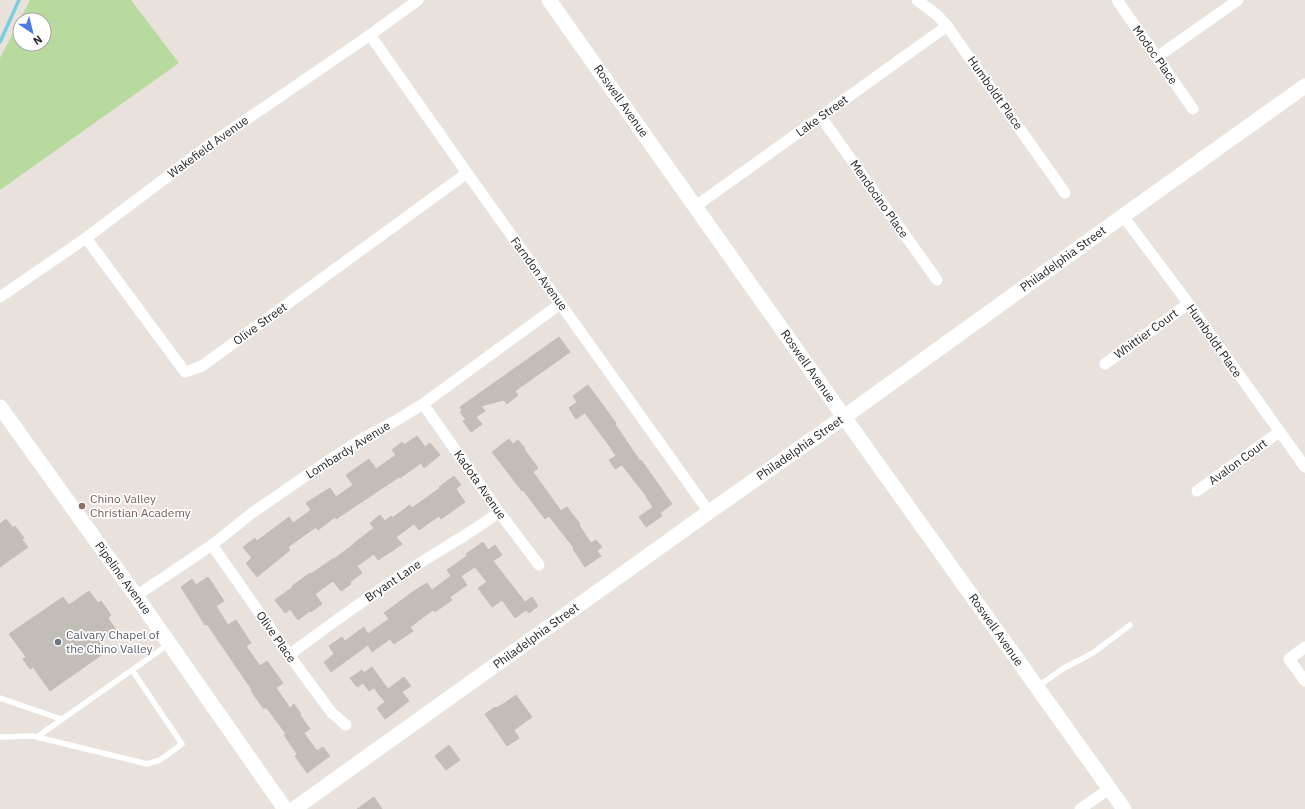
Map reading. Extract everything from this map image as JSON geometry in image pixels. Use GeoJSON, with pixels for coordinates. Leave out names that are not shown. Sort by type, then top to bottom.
{"type":"FeatureCollection","features":[{"type":"Feature","properties":{"kind":"street","name":"Wakefield Avenue"},"geometry":{"type":"LineString","coordinates":[[0,297],[86,238],[212,143],[370,35],[418,0]]}},
{"type":"Feature","properties":{"kind":"street","name":"Roswell Avenue"},"geometry":{"type":"LineString","coordinates":[[549,0],[1124,809]]}},
{"type":"Feature","properties":{"kind":"street","name":"Humboldt Place"},"geometry":{"type":"LineString","coordinates":[[916,0],[937,15],[948,26],[1065,193]]}},
{"type":"Feature","properties":{"kind":"street","name":"Modoc Place"},"geometry":{"type":"LineString","coordinates":[[1117,0],[1193,109]]}},
{"type":"Feature","properties":{"kind":"street"},"geometry":{"type":"LineString","coordinates":[[1157,57],[1238,0]]}},
{"type":"Feature","properties":{"kind":"street","name":"Lake Street"},"geometry":{"type":"LineString","coordinates":[[696,206],[948,26]]}},
{"type":"Feature","properties":{"kind":"street","name":"Farndon Avenue"},"geometry":{"type":"LineString","coordinates":[[370,35],[709,512]]}},
{"type":"Feature","properties":{"kind":"street","name":"Philadelphia Street"},"geometry":{"type":"LineString","coordinates":[[294,809],[1305,86]]}},
{"type":"Feature","properties":{"kind":"street","name":"Mendocino Place"},"geometry":{"type":"LineString","coordinates":[[821,117],[937,280]]}},
{"type":"Feature","properties":{"kind":"street","name":"Olive Street"},"geometry":{"type":"LineString","coordinates":[[86,238],[186,372],[202,366],[467,173]]}},
{"type":"Feature","properties":{"kind":"street","name":"Humboldt Place"},"geometry":{"type":"LineString","coordinates":[[1123,216],[1305,467]]}},
{"type":"Feature","properties":{"kind":"street","name":"Lombardy Avenue"},"geometry":{"type":"LineString","coordinates":[[136,596],[212,545],[252,513],[310,473],[360,440],[423,404],[560,304]]}},
{"type":"Feature","properties":{"kind":"street","name":"Whittier Court"},"geometry":{"type":"LineString","coordinates":[[1105,364],[1188,304]]}},
{"type":"Feature","properties":{"kind":"street","name":"Kadota Avenue"},"geometry":{"type":"LineString","coordinates":[[423,404],[499,512],[539,565]]}},
{"type":"Feature","properties":{"kind":"street","name":"Pipeline Avenue"},"geometry":{"type":"LineString","coordinates":[[3,415],[136,596],[286,809]]}},
{"type":"Feature","properties":{"kind":"street","name":"Avalon Court"},"geometry":{"type":"LineString","coordinates":[[1197,491],[1279,432]]}},
{"type":"Feature","properties":{"kind":"street","name":"Bryant Lane"},"geometry":{"type":"LineString","coordinates":[[289,655],[402,574],[476,530],[499,512]]}},
{"type":"Feature","properties":{"kind":"street","name":"Olive Place"},"geometry":{"type":"LineString","coordinates":[[212,545],[289,655],[332,713],[346,725]]}},
{"type":"Feature","properties":{"kind":"street"},"geometry":{"type":"LineString","coordinates":[[1305,647],[1289,659],[1305,681]]}},
{"type":"Feature","properties":{"kind":"street"},"geometry":{"type":"LineString","coordinates":[[1080,809],[1109,788]]}},
{"type":"Feature","properties":{"kind":"lane"},"geometry":{"type":"LineString","coordinates":[[1036,687],[1064,668],[1093,653],[1130,625]]}},
{"type":"Feature","properties":{"kind":"lane"},"geometry":{"type":"LineString","coordinates":[[37,737],[169,644]]}},
{"type":"Feature","properties":{"kind":"lane"},"geometry":{"type":"LineString","coordinates":[[0,737],[33,736],[147,764],[160,760],[182,744],[132,670]]}},
{"type":"Feature","properties":{"kind":"lane"},"geometry":{"type":"LineString","coordinates":[[0,698],[61,719]]}},
{"type":"Feature","properties":{"kind":"green space"},"geometry":{"type":"Polygon","coordinates":[[[30,0],[131,0],[179,63],[0,190],[0,58],[12,35],[12,52],[52,52],[52,12],[24,12],[30,0]]]}},
{"type":"Feature","properties":{"kind":"building"},"geometry":{"type":"Polygon","coordinates":[[[559,337],[570,352],[515,391],[518,395],[507,404],[504,400],[481,406],[485,411],[476,417],[482,424],[471,432],[463,421],[466,420],[460,412],[462,410],[460,407],[559,337]]]}},
{"type":"Feature","properties":{"kind":"building"},"geometry":{"type":"Polygon","coordinates":[[[588,385],[616,423],[615,424],[640,461],[641,460],[672,504],[660,513],[662,516],[646,527],[639,517],[653,507],[647,497],[622,465],[615,469],[609,460],[616,456],[585,413],[576,419],[569,408],[577,402],[573,396],[588,385]]]}},
{"type":"Feature","properties":{"kind":"building"},"geometry":{"type":"Polygon","coordinates":[[[417,436],[425,447],[430,443],[440,455],[424,468],[421,463],[336,519],[335,517],[318,530],[316,527],[288,547],[290,550],[257,577],[246,563],[252,558],[243,547],[255,538],[257,541],[289,517],[293,523],[311,510],[306,503],[330,488],[336,497],[353,485],[346,475],[369,459],[376,469],[396,455],[392,450],[402,442],[404,445],[417,436]]]}},
{"type":"Feature","properties":{"kind":"building"},"geometry":{"type":"Polygon","coordinates":[[[509,439],[513,444],[518,440],[525,448],[524,449],[538,468],[533,472],[561,511],[567,507],[580,524],[579,525],[591,543],[596,540],[602,547],[597,551],[601,556],[585,567],[573,549],[574,548],[549,516],[545,519],[492,452],[509,439]]]}},
{"type":"Feature","properties":{"kind":"building"},"geometry":{"type":"Polygon","coordinates":[[[454,476],[461,485],[456,489],[465,502],[441,519],[439,516],[419,530],[414,524],[396,537],[402,544],[378,560],[374,554],[357,566],[362,573],[341,591],[333,581],[315,594],[322,604],[311,612],[310,611],[298,620],[290,609],[285,613],[275,600],[310,573],[311,574],[334,559],[374,528],[370,523],[380,515],[385,521],[391,516],[392,518],[410,505],[412,508],[454,476]]]}},
{"type":"Feature","properties":{"kind":"building"},"geometry":{"type":"Polygon","coordinates":[[[6,519],[13,528],[15,526],[24,538],[22,540],[28,547],[0,567],[0,524],[6,519]]]}},
{"type":"Feature","properties":{"kind":"building"},"geometry":{"type":"Polygon","coordinates":[[[483,542],[488,550],[495,545],[502,555],[493,561],[525,602],[532,597],[538,606],[529,613],[526,610],[515,618],[502,600],[492,607],[478,588],[487,582],[475,567],[461,576],[467,585],[450,597],[452,600],[435,612],[433,610],[410,627],[413,631],[394,644],[390,639],[372,652],[368,645],[331,672],[324,662],[334,654],[329,646],[342,637],[345,641],[364,627],[368,634],[389,619],[384,613],[414,591],[427,583],[432,590],[451,576],[447,570],[467,556],[466,554],[483,542]]]}},
{"type":"Feature","properties":{"kind":"building"},"geometry":{"type":"Polygon","coordinates":[[[208,577],[224,601],[216,606],[228,625],[236,620],[251,643],[246,646],[260,666],[267,661],[283,683],[276,688],[290,708],[294,704],[301,714],[300,715],[310,729],[304,733],[317,751],[323,747],[330,756],[307,773],[295,756],[297,754],[284,735],[286,734],[266,707],[264,709],[251,691],[252,690],[207,624],[205,625],[181,587],[192,579],[196,585],[208,577]]]}},
{"type":"Feature","properties":{"kind":"building"},"geometry":{"type":"Polygon","coordinates":[[[89,591],[98,603],[101,601],[111,615],[108,618],[116,630],[100,641],[107,651],[50,691],[33,667],[30,669],[23,659],[26,657],[9,634],[63,597],[69,605],[89,591]]]}},
{"type":"Feature","properties":{"kind":"building"},"geometry":{"type":"Polygon","coordinates":[[[372,667],[388,689],[404,677],[411,686],[402,692],[409,701],[385,719],[377,708],[385,702],[374,688],[369,691],[363,683],[357,687],[350,678],[362,670],[364,673],[372,667]]]}},
{"type":"Feature","properties":{"kind":"building"},"geometry":{"type":"Polygon","coordinates":[[[516,695],[532,717],[514,730],[519,738],[507,746],[485,714],[516,695]]]}},
{"type":"Feature","properties":{"kind":"building"},"geometry":{"type":"Polygon","coordinates":[[[449,745],[460,760],[446,770],[435,756],[449,745]]]}},
{"type":"Feature","properties":{"kind":"building"},"geometry":{"type":"Polygon","coordinates":[[[374,797],[382,809],[357,809],[374,797]]]}},
{"type":"Feature","properties":{"kind":"waterway"},"geometry":{"type":"LineString","coordinates":[[0,42],[19,0]]}},
{"type":"Feature","properties":{"kind":"place","name":"Chino Valley Christian Academy"},"geometry":{"type":"Point","coordinates":[82,506]}},
{"type":"Feature","properties":{"kind":"place","name":"Calvary Chapel of the Chino Valley"},"geometry":{"type":"Point","coordinates":[58,642]}}]}
